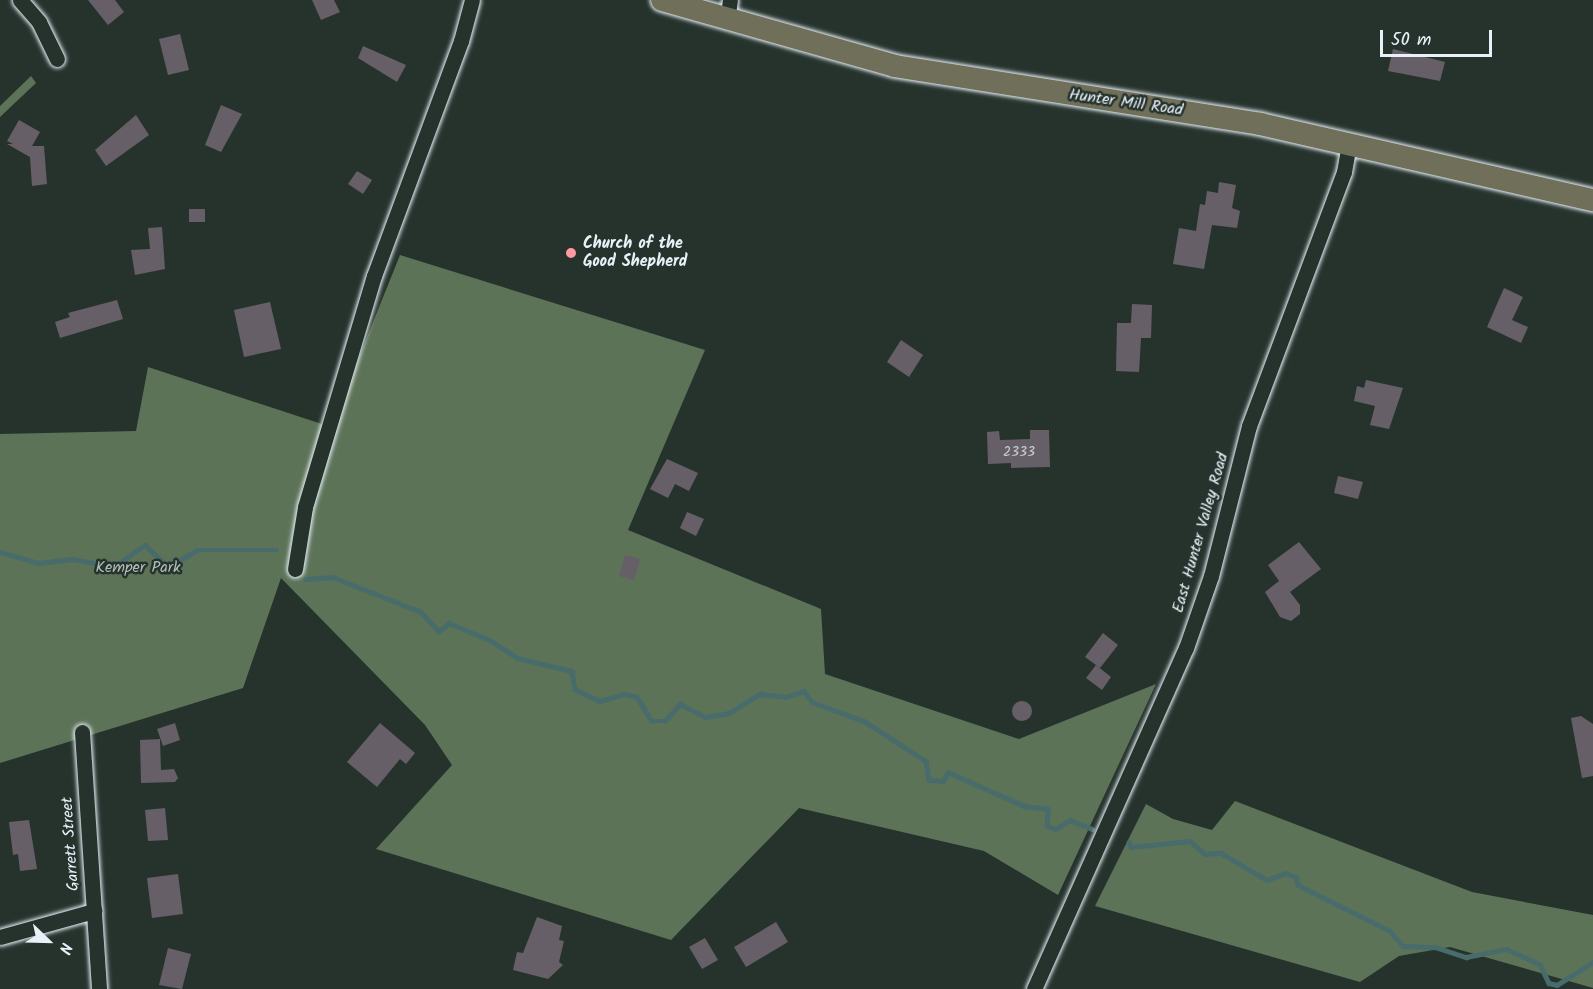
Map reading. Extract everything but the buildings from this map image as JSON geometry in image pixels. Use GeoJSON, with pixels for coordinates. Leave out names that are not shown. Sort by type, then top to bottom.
{"type":"FeatureCollection","features":[{"type":"Feature","properties":{"kind":"main road","name":"Hunter Mill Road"},"geometry":{"type":"LineString","coordinates":[[662,0],[729,10],[944,75],[1196,113],[1349,143],[1593,200]]}},
{"type":"Feature","properties":{"kind":"street"},"geometry":{"type":"LineString","coordinates":[[20,0],[39,22],[57,59]]}},
{"type":"Feature","properties":{"kind":"street"},"geometry":{"type":"LineString","coordinates":[[295,569],[305,507],[374,276],[458,51],[472,0]]}},
{"type":"Feature","properties":{"kind":"street","name":"East Hunter Valley Road"},"geometry":{"type":"LineString","coordinates":[[1034,989],[1186,648],[1212,576],[1249,426],[1344,172],[1349,143]]}},
{"type":"Feature","properties":{"kind":"street","name":"Garrett Street"},"geometry":{"type":"LineString","coordinates":[[82,732],[99,989]]}},
{"type":"Feature","properties":{"kind":"street"},"geometry":{"type":"LineString","coordinates":[[0,937],[94,911]]}},
{"type":"Feature","properties":{"kind":"green space"},"geometry":{"type":"Polygon","coordinates":[[[31,76],[36,83],[0,117],[0,106],[31,76]]]}},
{"type":"Feature","properties":{"kind":"green space","name":"Kemper Park"},"geometry":{"type":"Polygon","coordinates":[[[400,255],[705,350],[628,530],[821,609],[825,674],[1019,739],[1156,684],[1058,895],[984,851],[799,808],[671,940],[376,849],[452,765],[425,725],[281,578],[243,688],[0,763],[0,434],[136,431],[148,367],[331,427],[400,255]]]}},
{"type":"Feature","properties":{"kind":"green space"},"geometry":{"type":"Polygon","coordinates":[[[1235,801],[1472,892],[1593,915],[1593,988],[1450,947],[1399,956],[1360,982],[1095,906],[1146,804],[1173,819],[1212,830],[1235,801]]]}},
{"type":"Feature","properties":{"kind":"waterway"},"geometry":{"type":"LineString","coordinates":[[0,552],[39,563],[72,559],[101,564],[119,563],[145,545],[169,567],[197,550],[277,550]]}},
{"type":"Feature","properties":{"kind":"waterway"},"geometry":{"type":"LineString","coordinates":[[305,579],[333,577],[421,612],[439,631],[449,623],[492,641],[517,658],[572,671],[575,689],[600,701],[624,694],[637,697],[652,721],[665,721],[680,704],[706,717],[729,713],[759,694],[786,697],[804,691],[812,702],[864,721],[926,761],[929,780],[943,781],[948,772],[1024,806],[1048,809],[1047,826],[1056,829],[1070,820],[1092,829]]}},
{"type":"Feature","properties":{"kind":"waterway"},"geometry":{"type":"LineString","coordinates":[[1129,842],[1131,847],[1190,841],[1205,854],[1221,853],[1267,880],[1285,873],[1296,877],[1298,885],[1390,931],[1403,946],[1435,947],[1466,957],[1506,949],[1540,964],[1549,983],[1557,985],[1593,962]]}},
{"type":"Feature","properties":{"kind":"place","name":"Church of the Good Shepherd"},"geometry":{"type":"Point","coordinates":[571,253]}}]}
